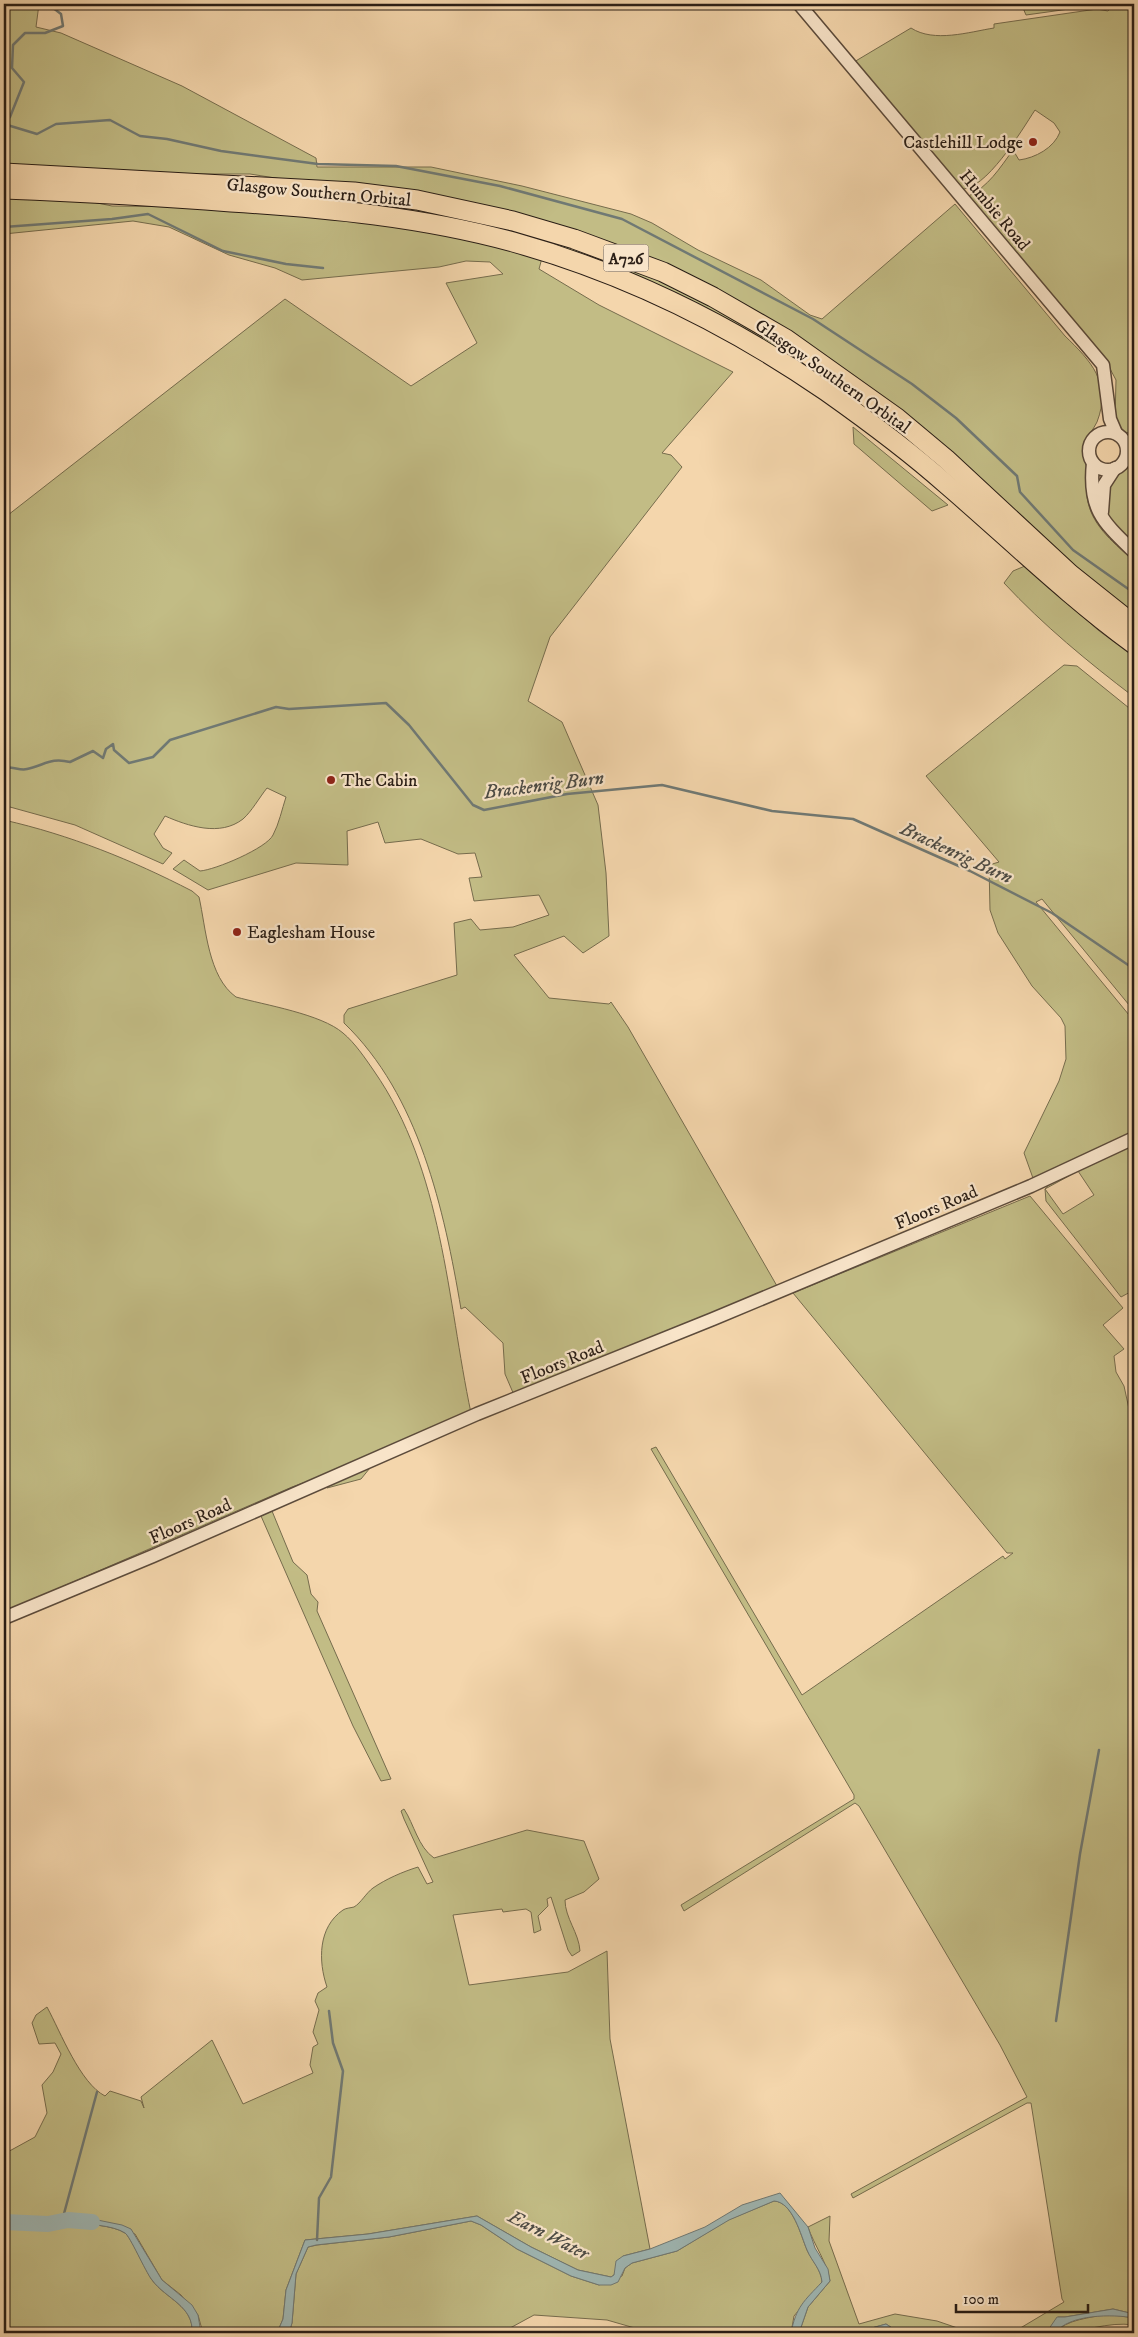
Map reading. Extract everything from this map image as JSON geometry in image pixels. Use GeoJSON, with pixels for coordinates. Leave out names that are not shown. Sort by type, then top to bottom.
{"type":"FeatureCollection","features":[{"type":"Feature","properties":{"kind":"highway","name":"Glasgow Southern Orbital"},"geometry":{"type":"LineString","coordinates":[[4,174],[354,192],[418,200],[514,221],[574,239],[663,272],[713,297],[786,339],[896,418],[946,459],[1070,574],[1134,625]]}},
{"type":"Feature","properties":{"kind":"highway","name":"Glasgow Southern Orbital"},"geometry":{"type":"LineString","coordinates":[[4,189],[134,195],[336,209],[476,233],[515,242],[604,272],[710,319],[826,391],[946,484],[1104,622],[1134,644]]}},
{"type":"Feature","properties":{"kind":"street","name":"Humbie Road"},"geometry":{"type":"LineString","coordinates":[[799,4],[1103,365],[1110,419],[1130,452],[1115,468],[1104,486],[1102,516]]}},
{"type":"Feature","properties":{"kind":"street","name":"Humbie Road"},"geometry":{"type":"LineString","coordinates":[[1109,401],[1098,434],[1088,448],[1093,463],[1091,494],[1114,534],[1134,552]]}},
{"type":"Feature","properties":{"kind":"street"},"geometry":{"type":"LineString","coordinates":[[1098,434],[1103,432],[1134,438]]}},
{"type":"Feature","properties":{"kind":"street"},"geometry":{"type":"LineString","coordinates":[[1093,463],[1103,470],[1115,468]]}},
{"type":"Feature","properties":{"kind":"street","name":"Floors Road"},"geometry":{"type":"LineString","coordinates":[[4,1618],[153,1556],[476,1414],[704,1323],[1031,1186],[1134,1138]]}},
{"type":"Feature","properties":{"kind":"shaded area"},"geometry":{"type":"Polygon","coordinates":[[[4,4],[39,4],[36,27],[61,33],[182,86],[316,158],[317,167],[431,167],[522,186],[631,214],[652,223],[698,250],[761,280],[810,315],[822,319],[955,204],[1065,336],[1083,354],[1096,374],[1102,396],[1097,422],[1084,446],[1087,465],[1087,498],[1095,520],[1100,527],[1134,561],[1134,615],[1040,538],[941,449],[652,262],[307,183],[250,174],[181,174],[4,165],[4,4]]]}},
{"type":"Feature","properties":{"kind":"shaded area"},"geometry":{"type":"Polygon","coordinates":[[[1069,4],[1105,4],[1026,15],[1023,8],[1029,5],[1042,8],[1069,4]]]}},
{"type":"Feature","properties":{"kind":"shaded area"},"geometry":{"type":"Polygon","coordinates":[[[1114,4],[1134,4],[1134,434],[1120,431],[1115,420],[1116,380],[1108,365],[987,218],[967,197],[988,182],[1013,150],[1019,160],[1031,157],[1049,147],[1060,132],[1054,123],[1035,110],[1012,145],[991,171],[970,187],[960,189],[854,62],[911,28],[930,35],[963,34],[994,28],[994,24],[1097,9],[1108,11],[1114,4]]]}},
{"type":"Feature","properties":{"kind":"shaded area"},"geometry":{"type":"Polygon","coordinates":[[[300,196],[380,203],[452,215],[575,247],[641,271],[744,322],[860,399],[954,477],[860,408],[547,246],[300,196]]]}},
{"type":"Feature","properties":{"kind":"shaded area"},"geometry":{"type":"Polygon","coordinates":[[[4,197],[78,199],[112,206],[194,207],[367,222],[455,237],[542,258],[539,269],[599,305],[733,372],[662,453],[671,455],[682,467],[550,637],[528,701],[562,722],[598,805],[606,873],[609,936],[583,953],[564,936],[514,955],[549,998],[609,1004],[611,1002],[628,1027],[777,1286],[514,1395],[505,1374],[503,1343],[465,1307],[461,1309],[446,1232],[436,1194],[424,1156],[409,1119],[392,1084],[370,1052],[344,1023],[344,1015],[348,1009],[457,975],[454,923],[471,919],[480,930],[513,927],[549,915],[539,895],[474,901],[469,878],[482,877],[475,853],[458,854],[421,839],[385,843],[378,822],[347,831],[348,865],[296,863],[208,890],[173,869],[184,860],[200,871],[207,870],[240,858],[269,840],[277,826],[286,797],[267,788],[243,819],[224,828],[214,829],[194,826],[165,816],[154,834],[163,848],[172,853],[163,864],[75,825],[4,807],[4,510],[8,515],[285,299],[411,386],[477,343],[446,283],[503,274],[490,262],[466,261],[439,267],[302,280],[275,268],[229,255],[169,227],[133,221],[4,234],[4,201],[6,199],[4,197]]]}},
{"type":"Feature","properties":{"kind":"shaded area"},"geometry":{"type":"Polygon","coordinates":[[[853,427],[948,505],[932,511],[854,444],[853,427]]]}},
{"type":"Feature","properties":{"kind":"shaded area"},"geometry":{"type":"Polygon","coordinates":[[[1134,455],[1134,547],[1110,520],[1106,512],[1105,503],[1111,485],[1134,455]]]}},
{"type":"Feature","properties":{"kind":"shaded area"},"geometry":{"type":"Polygon","coordinates":[[[1025,566],[1098,630],[1134,657],[1134,697],[1066,643],[1004,583],[1013,571],[1025,566]]]}},
{"type":"Feature","properties":{"kind":"shaded area"},"geometry":{"type":"Polygon","coordinates":[[[1064,665],[1077,666],[1134,712],[1134,1011],[1042,899],[1036,902],[1134,1021],[1134,1134],[1034,1181],[1024,1153],[1059,1081],[1066,1059],[1065,1026],[1061,1018],[1032,986],[998,933],[990,910],[989,865],[999,862],[926,776],[1064,665]]]}},
{"type":"Feature","properties":{"kind":"shaded area"},"geometry":{"type":"Polygon","coordinates":[[[4,820],[77,841],[147,869],[192,891],[199,897],[206,937],[214,965],[219,977],[236,997],[321,1020],[343,1033],[360,1051],[397,1109],[415,1150],[429,1193],[448,1281],[471,1413],[374,1463],[361,1479],[327,1488],[328,1474],[292,1487],[4,1612],[4,820]]]}},
{"type":"Feature","properties":{"kind":"shaded area"},"geometry":{"type":"Polygon","coordinates":[[[1134,1144],[1134,1290],[1121,1297],[1046,1201],[1045,1189],[1054,1179],[1134,1144]],[[1078,1171],[1045,1189],[1063,1214],[1094,1195],[1078,1171]]]}},
{"type":"Feature","properties":{"kind":"shaded area"},"geometry":{"type":"Polygon","coordinates":[[[1030,1196],[1123,1308],[1103,1325],[1124,1349],[1114,1356],[1116,1372],[1124,1386],[1134,1432],[1134,2314],[1113,2309],[1058,2317],[1046,2333],[1012,2333],[1064,2302],[1031,2103],[1027,2103],[853,2198],[851,2194],[1027,2097],[1000,2045],[859,1806],[855,1803],[684,1911],[681,1905],[854,1799],[854,1795],[651,1449],[656,1447],[802,1695],[1003,1556],[1005,1559],[1013,1553],[1007,1553],[793,1293],[1030,1196]]]}},
{"type":"Feature","properties":{"kind":"shaded area"},"geometry":{"type":"Polygon","coordinates":[[[272,1511],[293,1562],[307,1575],[311,1594],[318,1602],[317,1611],[391,1779],[381,1781],[353,1726],[261,1516],[272,1511]]]}},
{"type":"Feature","properties":{"kind":"shaded area"},"geometry":{"type":"Polygon","coordinates":[[[404,1809],[420,1842],[434,1858],[527,1830],[584,1841],[599,1879],[584,1892],[565,1900],[567,1913],[580,1951],[572,1956],[568,1950],[551,1897],[547,1899],[548,1906],[538,1916],[541,1930],[534,1933],[531,1912],[526,1909],[503,1912],[502,1909],[453,1915],[469,1985],[568,1972],[607,1951],[610,2039],[650,2249],[623,2256],[614,2275],[611,2277],[578,2270],[531,2247],[477,2216],[368,2234],[305,2240],[286,2290],[283,2319],[277,2333],[203,2333],[198,2315],[181,2295],[162,2280],[135,2234],[72,2216],[72,2223],[92,2224],[120,2230],[125,2233],[152,2280],[184,2309],[189,2316],[192,2333],[4,2333],[4,2154],[35,2137],[47,2113],[42,2085],[53,2072],[61,2054],[55,2043],[39,2044],[32,2023],[36,2015],[47,2007],[79,2069],[96,2090],[105,2096],[110,2091],[141,2101],[144,2108],[141,2097],[212,2040],[243,2104],[313,2073],[310,2065],[313,2047],[318,2044],[313,2032],[319,2010],[315,2001],[318,1993],[327,1987],[322,1966],[322,1945],[329,1926],[343,1910],[354,1907],[373,1888],[400,1873],[418,1867],[427,1884],[433,1882],[404,1819],[401,1811],[404,1809]]]}},
{"type":"Feature","properties":{"kind":"shaded area"},"geometry":{"type":"Polygon","coordinates":[[[774,2201],[781,2203],[791,2213],[807,2250],[820,2273],[822,2282],[794,2316],[791,2333],[768,2333],[766,2328],[708,2333],[652,2333],[607,2320],[534,2315],[501,2333],[289,2333],[292,2323],[296,2274],[308,2247],[389,2237],[471,2221],[481,2225],[517,2249],[571,2276],[599,2285],[622,2276],[625,2268],[632,2263],[677,2251],[728,2220],[774,2201]]]}},
{"type":"Feature","properties":{"kind":"shaded area"},"geometry":{"type":"Polygon","coordinates":[[[830,2216],[829,2241],[859,2324],[895,2314],[937,2321],[972,2333],[900,2333],[886,2324],[854,2333],[799,2333],[808,2307],[830,2281],[826,2267],[808,2227],[830,2216]]]}},
{"type":"Feature","properties":{"kind":"shaded area"},"geometry":{"type":"Polygon","coordinates":[[[1107,2314],[1134,2318],[1134,2325],[1104,2326],[1055,2333],[1072,2322],[1107,2314]]]}},
{"type":"Feature","properties":{"kind":"water"},"geometry":{"type":"Polygon","coordinates":[[[780,2193],[808,2227],[815,2248],[828,2269],[830,2281],[808,2307],[799,2333],[791,2333],[798,2310],[822,2282],[818,2269],[807,2250],[791,2213],[781,2203],[774,2201],[729,2220],[677,2251],[632,2263],[625,2268],[618,2282],[611,2285],[599,2285],[571,2276],[517,2249],[481,2225],[471,2221],[389,2237],[308,2247],[296,2274],[292,2323],[289,2333],[277,2333],[283,2319],[286,2290],[305,2240],[368,2234],[477,2216],[531,2247],[578,2270],[611,2277],[614,2275],[616,2261],[623,2256],[650,2249],[705,2227],[742,2205],[780,2193]]]}},
{"type":"Feature","properties":{"kind":"water"},"geometry":{"type":"Polygon","coordinates":[[[73,2215],[122,2225],[131,2229],[162,2280],[192,2305],[198,2315],[201,2333],[192,2333],[189,2316],[184,2309],[152,2280],[125,2233],[120,2230],[92,2224],[72,2223],[73,2215]]]}},
{"type":"Feature","properties":{"kind":"water"},"geometry":{"type":"Polygon","coordinates":[[[1113,2309],[1134,2314],[1134,2318],[1115,2316],[1092,2317],[1070,2322],[1055,2333],[1046,2333],[1057,2317],[1113,2309]]]}},
{"type":"Feature","properties":{"kind":"water"},"geometry":{"type":"Polygon","coordinates":[[[886,2324],[900,2333],[854,2333],[886,2324]]]}},
{"type":"Feature","properties":{"kind":"waterway"},"geometry":{"type":"LineString","coordinates":[[4,124],[10,117],[24,82],[12,68],[13,45],[25,33],[45,33],[63,26],[61,14],[48,4]]}},
{"type":"Feature","properties":{"kind":"waterway"},"geometry":{"type":"LineString","coordinates":[[4,124],[37,134],[56,124],[110,120],[140,136],[167,139],[221,151],[318,164],[396,166],[500,186],[622,219],[813,319],[912,384],[956,418],[1017,476],[1020,492],[1073,550],[1134,593]]}},
{"type":"Feature","properties":{"kind":"waterway"},"geometry":{"type":"LineString","coordinates":[[4,227],[112,219],[148,214],[223,251],[286,264],[323,268]]}},
{"type":"Feature","properties":{"kind":"waterway","name":"Brackenrig Burn"},"geometry":{"type":"LineString","coordinates":[[4,768],[24,769],[58,760],[70,762],[93,751],[103,758],[106,749],[113,744],[114,750],[129,763],[153,757],[170,740],[276,707],[289,709],[386,703],[409,725],[473,805],[484,810],[567,794],[662,785],[772,811],[853,819],[970,871],[1052,913],[1134,969]]}},
{"type":"Feature","properties":{"kind":"waterway"},"geometry":{"type":"LineString","coordinates":[[1056,2021],[1080,1854],[1099,1750]]}},
{"type":"Feature","properties":{"kind":"waterway"},"geometry":{"type":"LineString","coordinates":[[317,2240],[319,2198],[331,2177],[343,2071],[333,2043],[329,2011]]}},
{"type":"Feature","properties":{"kind":"waterway"},"geometry":{"type":"LineString","coordinates":[[62,2221],[97,2092]]}},
{"type":"Feature","properties":{"kind":"waterway","name":"Earn Water"},"geometry":{"type":"LineString","coordinates":[[4,2222],[48,2224],[68,2220],[92,2222]]}},
{"type":"Feature","properties":{"kind":"place","name":"Castlehill Lodge"},"geometry":{"type":"Point","coordinates":[1033,142]}},
{"type":"Feature","properties":{"kind":"place","name":"The Cabin"},"geometry":{"type":"Point","coordinates":[331,780]}},
{"type":"Feature","properties":{"kind":"place","name":"Eaglesham House"},"geometry":{"type":"Point","coordinates":[237,932]}}]}
